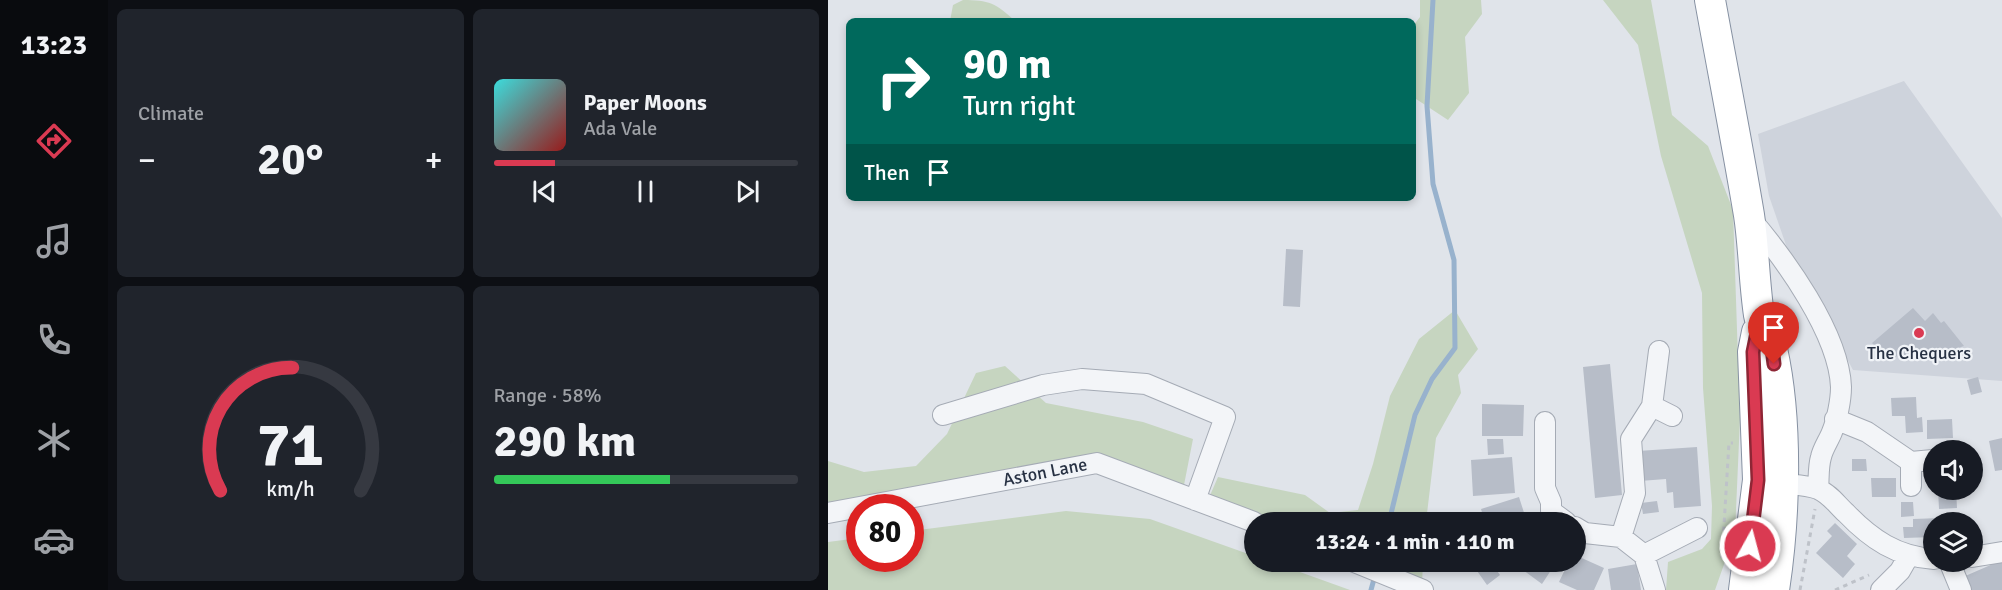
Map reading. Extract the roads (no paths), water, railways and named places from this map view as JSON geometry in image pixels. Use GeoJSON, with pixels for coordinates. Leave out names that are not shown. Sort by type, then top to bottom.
{"type":"FeatureCollection","features":[{"type":"Feature","properties":{"kind":"highway"},"geometry":{"type":"LineString","coordinates":[[1710,0],[1749,218],[1760,318],[1772,348],[1782,440],[1744,590]]}},
{"type":"Feature","properties":{"kind":"highway"},"geometry":{"type":"LineString","coordinates":[[1770,482],[1780,550],[1774,590]]}},
{"type":"Feature","properties":{"kind":"street"},"geometry":{"type":"LineString","coordinates":[[1749,218],[1781,258],[1829,340],[1841,387],[1836,419],[1821,457],[1818,489]]}},
{"type":"Feature","properties":{"kind":"street"},"geometry":{"type":"LineString","coordinates":[[1621,537],[1635,493],[1631,439],[1652,406],[1659,351]]}},
{"type":"Feature","properties":{"kind":"street"},"geometry":{"type":"LineString","coordinates":[[943,415],[1043,385],[1082,379],[1146,384],[1225,417],[1195,500]]}},
{"type":"Feature","properties":{"kind":"street"},"geometry":{"type":"LineString","coordinates":[[1652,406],[1672,416]]}},
{"type":"Feature","properties":{"kind":"street"},"geometry":{"type":"LineString","coordinates":[[1836,419],[1867,432],[1911,462],[1923,461]]}},
{"type":"Feature","properties":{"kind":"street"},"geometry":{"type":"LineString","coordinates":[[1545,422],[1545,488],[1552,512]]}},
{"type":"Feature","properties":{"kind":"street"},"geometry":{"type":"LineString","coordinates":[[1911,462],[1911,486]]}},
{"type":"Feature","properties":{"kind":"street","name":"Aston Lane"},"geometry":{"type":"LineString","coordinates":[[828,513],[1096,463],[1244,518]]}},
{"type":"Feature","properties":{"kind":"street"},"geometry":{"type":"LineString","coordinates":[[1770,482],[1818,489],[1835,501],[1858,526],[1875,539],[1908,557],[1923,558]]}},
{"type":"Feature","properties":{"kind":"street"},"geometry":{"type":"LineString","coordinates":[[1644,555],[1697,528]]}},
{"type":"Feature","properties":{"kind":"street"},"geometry":{"type":"LineString","coordinates":[[1586,533],[1621,537],[1644,555],[1655,590]]}},
{"type":"Feature","properties":{"kind":"street"},"geometry":{"type":"LineString","coordinates":[[1983,555],[2002,552]]}},
{"type":"Feature","properties":{"kind":"street"},"geometry":{"type":"LineString","coordinates":[[1881,590],[1900,571],[1908,557]]}},
{"type":"Feature","properties":{"kind":"street"},"geometry":{"type":"LineString","coordinates":[[1379,572],[1423,590]]}},
{"type":"Feature","properties":{"kind":"street"},"geometry":{"type":"LineString","coordinates":[[1954,572],[1961,590]]}},
{"type":"Feature","properties":{"kind":"waterway"},"geometry":{"type":"LineString","coordinates":[[1391,512],[1415,415],[1432,379],[1455,348],[1454,260],[1433,184],[1427,106],[1433,0]]}},
{"type":"Feature","properties":{"kind":"waterway"},"geometry":{"type":"LineString","coordinates":[[1371,590],[1376,572]]}},
{"type":"Feature","properties":{"kind":"place","name":"The Chequers"},"geometry":{"type":"Point","coordinates":[1919,333]}}]}
